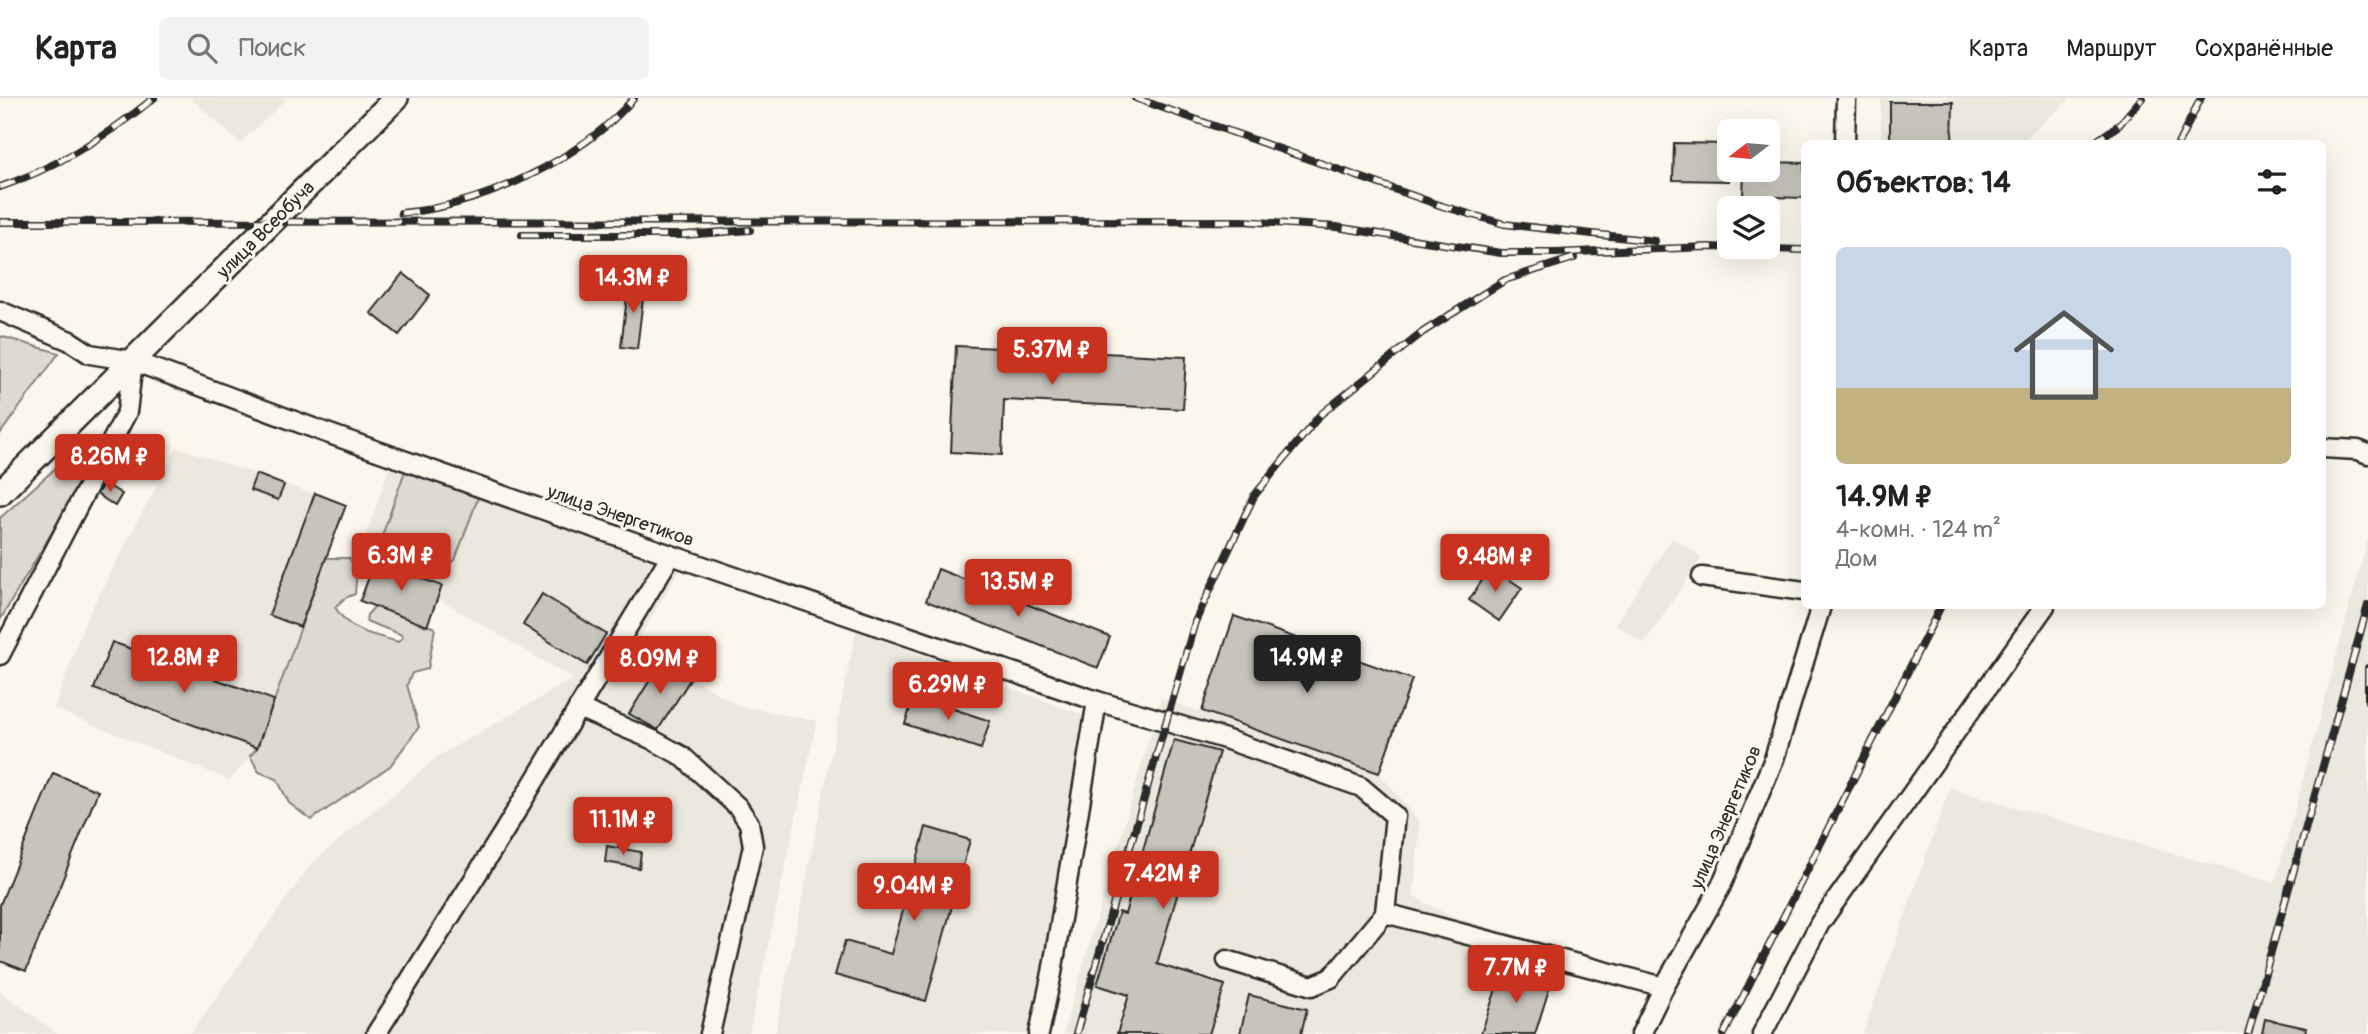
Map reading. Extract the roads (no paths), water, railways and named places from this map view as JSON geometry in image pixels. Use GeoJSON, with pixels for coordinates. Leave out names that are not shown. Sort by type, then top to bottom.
{"type":"FeatureCollection","features":[{"type":"Feature","properties":{"kind":"main road","name":"улица Всеобуча"},"geometry":{"type":"LineString","coordinates":[[0,493],[396,98]]}},
{"type":"Feature","properties":{"kind":"street"},"geometry":{"type":"LineString","coordinates":[[1845,140],[1846,98]]}},
{"type":"Feature","properties":{"kind":"street"},"geometry":{"type":"LineString","coordinates":[[0,311],[70,341],[90,354],[134,361],[127,412],[0,655]]}},
{"type":"Feature","properties":{"kind":"street","name":"улица Энергетиков"},"geometry":{"type":"LineString","coordinates":[[134,361],[324,432],[671,555],[1097,701],[1225,739],[1361,787],[1395,816],[1385,913]]}},
{"type":"Feature","properties":{"kind":"street"},"geometry":{"type":"LineString","coordinates":[[2326,448],[2358,450],[2368,454]]}},
{"type":"Feature","properties":{"kind":"street"},"geometry":{"type":"LineString","coordinates":[[376,1034],[671,555]]}},
{"type":"Feature","properties":{"kind":"street"},"geometry":{"type":"LineString","coordinates":[[1702,577],[1801,591]]}},
{"type":"Feature","properties":{"kind":"street","name":"улица Энергетиков"},"geometry":{"type":"LineString","coordinates":[[1641,1034],[1664,987],[1721,887],[1774,759],[1820,609]]}},
{"type":"Feature","properties":{"kind":"street"},"geometry":{"type":"LineString","coordinates":[[1762,1034],[1820,923],[2043,609]]}},
{"type":"Feature","properties":{"kind":"street"},"geometry":{"type":"LineString","coordinates":[[1039,1034],[1052,973],[1097,701]]}},
{"type":"Feature","properties":{"kind":"street"},"geometry":{"type":"LineString","coordinates":[[578,708],[652,739],[682,756],[738,807],[749,824],[753,846],[710,1034]]}},
{"type":"Feature","properties":{"kind":"street"},"geometry":{"type":"LineString","coordinates":[[1227,960],[1312,986],[1331,978],[1385,913],[1664,987]]}},
{"type":"Feature","properties":{"kind":"railway"},"geometry":{"type":"LineString","coordinates":[[0,187],[81,149],[154,98]]}},
{"type":"Feature","properties":{"kind":"railway"},"geometry":{"type":"LineString","coordinates":[[401,213],[464,201],[528,176],[587,141],[634,98]]}},
{"type":"Feature","properties":{"kind":"railway"},"geometry":{"type":"LineString","coordinates":[[1135,98],[1442,206],[1504,224],[1655,241]]}},
{"type":"Feature","properties":{"kind":"railway"},"geometry":{"type":"LineString","coordinates":[[2098,140],[2119,125],[2142,98]]}},
{"type":"Feature","properties":{"kind":"railway"},"geometry":{"type":"LineString","coordinates":[[2180,140],[2201,98]]}},
{"type":"Feature","properties":{"kind":"railway"},"geometry":{"type":"LineString","coordinates":[[0,222],[1243,221],[1336,227],[1501,253],[1642,249]]}},
{"type":"Feature","properties":{"kind":"railway"},"geometry":{"type":"LineString","coordinates":[[522,235],[684,235],[750,230]]}},
{"type":"Feature","properties":{"kind":"railway"},"geometry":{"type":"LineString","coordinates":[[1633,250],[1708,247],[1801,250]]}},
{"type":"Feature","properties":{"kind":"railway"},"geometry":{"type":"LineString","coordinates":[[1076,1034],[1195,622],[1254,496],[1320,415],[1423,332],[1505,280],[1574,258]]}},
{"type":"Feature","properties":{"kind":"railway"},"geometry":{"type":"LineString","coordinates":[[2248,1034],[2368,605]]}},
{"type":"Feature","properties":{"kind":"railway"},"geometry":{"type":"LineString","coordinates":[[1724,1034],[1939,609]]}},
{"type":"Feature","properties":{"kind":"railway"},"geometry":{"type":"LineString","coordinates":[[2368,668],[2368,701]]}}]}
